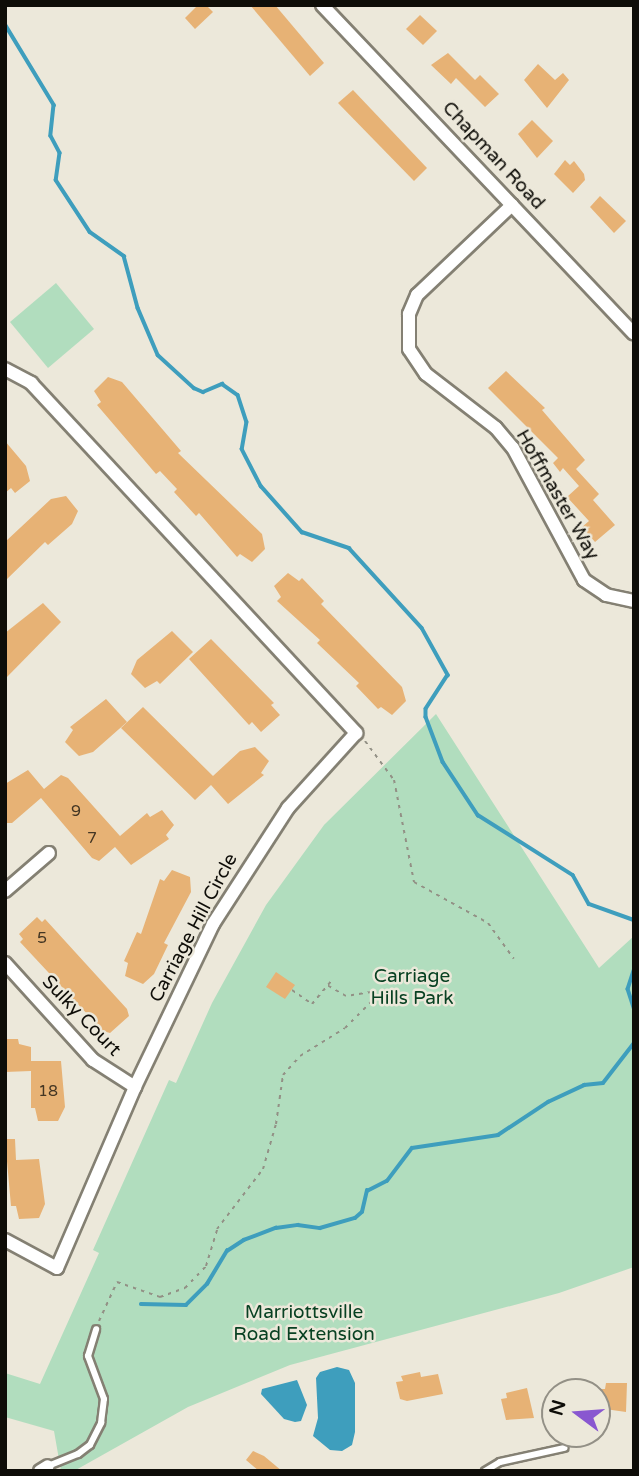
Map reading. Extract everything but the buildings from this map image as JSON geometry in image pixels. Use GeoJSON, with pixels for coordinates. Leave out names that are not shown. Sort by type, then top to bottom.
{"type":"FeatureCollection","features":[{"type":"Feature","properties":{"kind":"street","name":"Chapman Road"},"geometry":{"type":"LineString","coordinates":[[323,5],[634,334]]}},
{"type":"Feature","properties":{"kind":"street","name":"Hoffmaster Way"},"geometry":{"type":"LineString","coordinates":[[512,205],[417,295],[409,314],[409,349],[426,373],[496,428],[513,449],[584,580],[606,595],[634,601]]}},
{"type":"Feature","properties":{"kind":"street"},"geometry":{"type":"LineString","coordinates":[[5,369],[31,383],[356,733]]}},
{"type":"Feature","properties":{"kind":"street","name":"Carriage Hill Circle"},"geometry":{"type":"LineString","coordinates":[[5,1240],[57,1268],[135,1087],[213,924],[246,867],[288,808],[356,733]]}},
{"type":"Feature","properties":{"kind":"street"},"geometry":{"type":"LineString","coordinates":[[5,891],[49,853]]}},
{"type":"Feature","properties":{"kind":"street","name":"Sulky Court"},"geometry":{"type":"LineString","coordinates":[[5,963],[93,1060],[135,1087]]}},
{"type":"Feature","properties":{"kind":"lane"},"geometry":{"type":"LineString","coordinates":[[44,1469],[84,1450],[102,1423],[104,1399],[88,1356],[96,1329]]}},
{"type":"Feature","properties":{"kind":"lane"},"geometry":{"type":"LineString","coordinates":[[485,1471],[500,1462],[564,1448]]}},
{"type":"Feature","properties":{"kind":"path"},"geometry":{"type":"LineString","coordinates":[[356,733],[382,759],[394,780],[414,882],[488,923],[514,959]]}},
{"type":"Feature","properties":{"kind":"path"},"geometry":{"type":"LineString","coordinates":[[292,990],[312,1004],[333,979]]}},
{"type":"Feature","properties":{"kind":"path"},"geometry":{"type":"LineString","coordinates":[[96,1329],[117,1282],[160,1297],[185,1287],[206,1266],[216,1229],[263,1169],[276,1124],[283,1075],[300,1056],[345,1028],[375,998],[371,992],[346,996],[327,985]]}},
{"type":"Feature","properties":{"kind":"green space"},"geometry":{"type":"Polygon","coordinates":[[[56,283],[94,329],[48,368],[10,322],[56,283]]]}},
{"type":"Feature","properties":{"kind":"green space","name":"Carriage Hills Park"},"geometry":{"type":"Polygon","coordinates":[[[436,714],[599,968],[634,936],[634,1267],[559,1293],[290,1365],[188,1407],[74,1471],[61,1471],[54,1431],[5,1417],[5,1373],[40,1384],[99,1253],[93,1250],[169,1080],[176,1083],[212,1003],[266,905],[324,825],[436,714]]]}},
{"type":"Feature","properties":{"kind":"water"},"geometry":{"type":"Polygon","coordinates":[[[337,1367],[349,1370],[355,1383],[355,1432],[352,1445],[342,1451],[330,1450],[313,1436],[318,1418],[316,1378],[320,1372],[337,1367]]]}},
{"type":"Feature","properties":{"kind":"water"},"geometry":{"type":"Polygon","coordinates":[[[297,1380],[307,1405],[301,1421],[295,1422],[284,1419],[261,1394],[262,1389],[297,1380]]]}},
{"type":"Feature","properties":{"kind":"waterway"},"geometry":{"type":"LineString","coordinates":[[5,24],[54,105],[51,136],[60,153],[56,180],[90,232],[124,256],[138,308],[158,355],[194,388],[203,392],[222,384],[238,395],[247,422],[242,449],[261,486],[302,532],[349,548],[422,628],[448,675],[426,709],[426,717],[443,762],[478,815],[573,875],[589,904],[634,920]]}},
{"type":"Feature","properties":{"kind":"waterway"},"geometry":{"type":"LineString","coordinates":[[634,971],[628,989],[634,1008]]}},
{"type":"Feature","properties":{"kind":"waterway"},"geometry":{"type":"LineString","coordinates":[[141,1304],[186,1305],[207,1284],[227,1251],[244,1240],[276,1228],[298,1225],[320,1228],[355,1218],[362,1212],[367,1191],[387,1181],[412,1148],[498,1135],[548,1102],[584,1085],[603,1083],[634,1043]]}},
{"type":"Feature","properties":{"kind":"park label","name":"Marriottsville Road Extension"},"geometry":{"type":"Point","coordinates":[304,1324]}}]}
